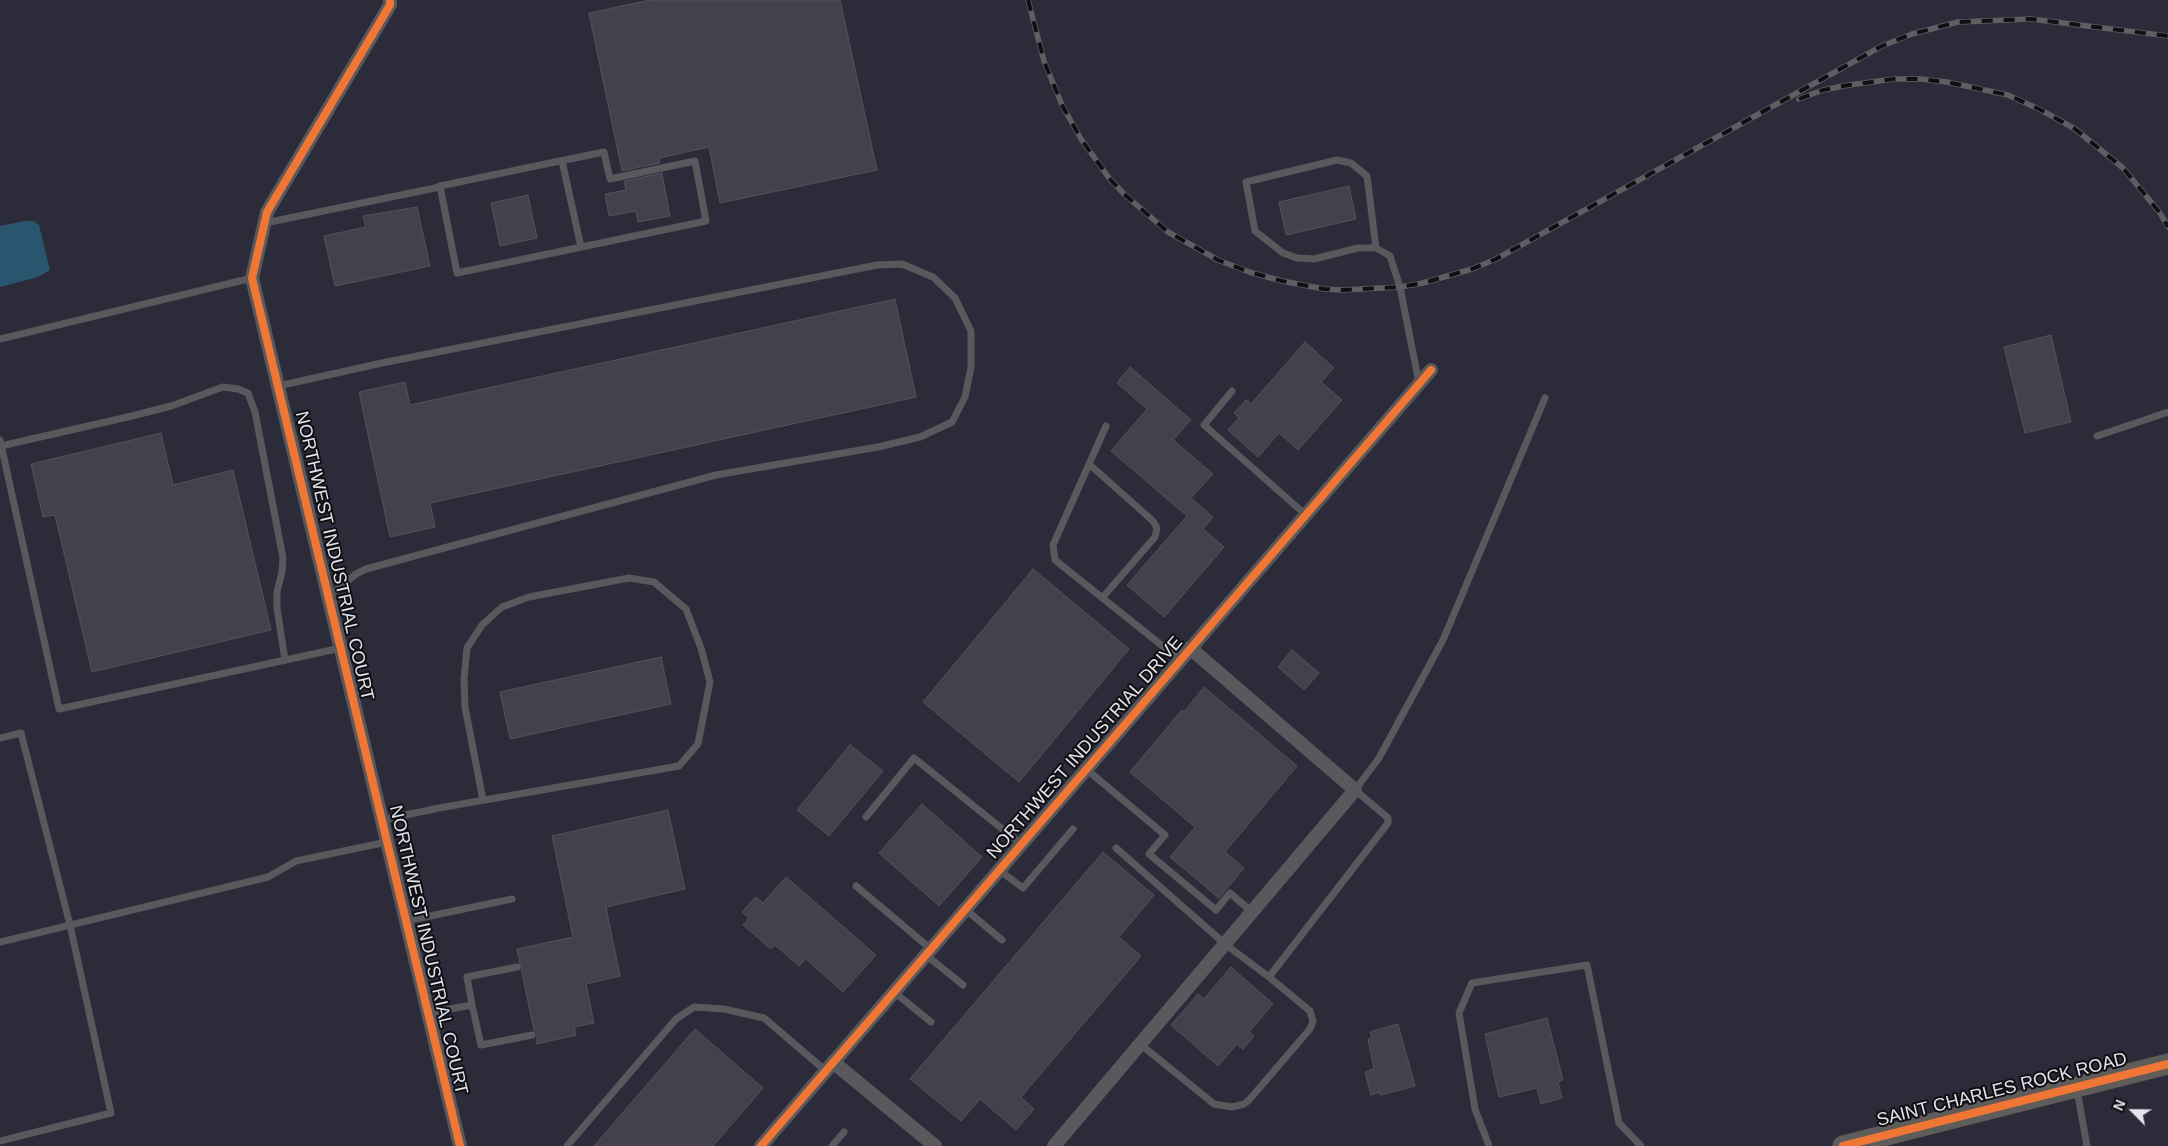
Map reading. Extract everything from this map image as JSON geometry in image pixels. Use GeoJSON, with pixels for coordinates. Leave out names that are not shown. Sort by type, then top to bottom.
{"type":"FeatureCollection","features":[{"type":"Feature","properties":{"kind":"main road","name":"SAINT CHARLES ROCK ROAD"},"geometry":{"type":"LineString","coordinates":[[1843,1146],[2168,1064]]}},
{"type":"Feature","properties":{"kind":"street","name":"NORTHWEST INDUSTRIAL COURT"},"geometry":{"type":"LineString","coordinates":[[390,0],[390,5],[267,212],[252,278],[460,1146]]}},
{"type":"Feature","properties":{"kind":"street","name":"NORTHWEST INDUSTRIAL DRIVE"},"geometry":{"type":"LineString","coordinates":[[761,1146],[1431,370]]}},
{"type":"Feature","properties":{"kind":"street","name":"NORTHWEST INDUSTRIAL DRIVE"},"geometry":{"type":"LineString","coordinates":[[1190,648],[1356,790]]}},
{"type":"Feature","properties":{"kind":"street"},"geometry":{"type":"LineString","coordinates":[[1059,1144],[1140,1044],[1356,790]]}},
{"type":"Feature","properties":{"kind":"street"},"geometry":{"type":"LineString","coordinates":[[830,1066],[935,1146]]}},
{"type":"Feature","properties":{"kind":"lane"},"geometry":{"type":"LineString","coordinates":[[265,223],[440,186],[604,152],[610,179],[695,161],[706,221],[457,272],[440,186]]}},
{"type":"Feature","properties":{"kind":"lane"},"geometry":{"type":"LineString","coordinates":[[1376,248],[1367,176],[1351,163],[1337,160],[1246,182],[1255,231],[1283,253],[1297,258],[1314,259],[1358,248],[1376,248],[1390,256],[1398,280],[1419,383]]}},
{"type":"Feature","properties":{"kind":"lane"},"geometry":{"type":"LineString","coordinates":[[562,161],[581,247]]}},
{"type":"Feature","properties":{"kind":"lane"},"geometry":{"type":"LineString","coordinates":[[278,386],[382,363],[877,265],[902,264],[934,278],[955,298],[971,331],[971,367],[965,397],[952,422],[920,437],[878,447],[706,478],[366,570],[356,574],[328,596]]}},
{"type":"Feature","properties":{"kind":"lane"},"geometry":{"type":"LineString","coordinates":[[0,339],[252,278]]}},
{"type":"Feature","properties":{"kind":"lane"},"geometry":{"type":"LineString","coordinates":[[286,660],[277,608],[277,592],[283,558],[255,412],[248,393],[238,389],[223,387],[171,406],[132,416],[1,443],[59,709],[286,660],[341,648]]}},
{"type":"Feature","properties":{"kind":"lane"},"geometry":{"type":"LineString","coordinates":[[1232,391],[1204,425],[1306,515]]}},
{"type":"Feature","properties":{"kind":"lane"},"geometry":{"type":"LineString","coordinates":[[1269,978],[1388,823],[1388,818],[1356,790],[1379,758],[1443,640],[1545,398]]}},
{"type":"Feature","properties":{"kind":"lane"},"geometry":{"type":"LineString","coordinates":[[2097,436],[2168,412]]}},
{"type":"Feature","properties":{"kind":"lane"},"geometry":{"type":"LineString","coordinates":[[1106,426],[1053,545],[1055,560],[1180,660]]}},
{"type":"Feature","properties":{"kind":"lane"},"geometry":{"type":"LineString","coordinates":[[1089,464],[1153,521],[1157,528],[1156,537],[1102,598]]}},
{"type":"Feature","properties":{"kind":"lane"},"geometry":{"type":"LineString","coordinates":[[382,820],[680,766],[698,744],[710,682],[701,648],[686,608],[654,582],[629,578],[529,597],[502,607],[482,625],[467,648],[464,679],[466,707],[484,800]]}},
{"type":"Feature","properties":{"kind":"lane"},"geometry":{"type":"LineString","coordinates":[[0,738],[21,733],[70,926],[111,1113],[0,1141]]}},
{"type":"Feature","properties":{"kind":"lane"},"geometry":{"type":"LineString","coordinates":[[866,817],[914,758],[1021,844]]}},
{"type":"Feature","properties":{"kind":"lane"},"geometry":{"type":"LineString","coordinates":[[1086,769],[1165,835],[1149,854],[1216,910],[1230,893],[1252,912]]}},
{"type":"Feature","properties":{"kind":"lane"},"geometry":{"type":"LineString","coordinates":[[999,870],[1023,888],[1073,828]]}},
{"type":"Feature","properties":{"kind":"lane"},"geometry":{"type":"LineString","coordinates":[[0,942],[268,877],[296,861],[387,842]]}},
{"type":"Feature","properties":{"kind":"lane"},"geometry":{"type":"LineString","coordinates":[[1116,848],[1224,944],[1310,1011],[1312,1016],[1312,1025],[1244,1104],[1228,1107],[1214,1104],[1140,1044]]}},
{"type":"Feature","properties":{"kind":"lane"},"geometry":{"type":"LineString","coordinates":[[856,886],[963,985]]}},
{"type":"Feature","properties":{"kind":"lane"},"geometry":{"type":"LineString","coordinates":[[406,921],[512,898]]}},
{"type":"Feature","properties":{"kind":"lane"},"geometry":{"type":"LineString","coordinates":[[965,909],[1002,940]]}},
{"type":"Feature","properties":{"kind":"lane"},"geometry":{"type":"LineString","coordinates":[[1490,1146],[1475,1109],[1459,1013],[1472,983],[1587,965],[1619,1123],[1641,1146]]}},
{"type":"Feature","properties":{"kind":"lane"},"geometry":{"type":"LineString","coordinates":[[517,966],[467,977],[472,1005],[481,1045],[532,1034]]}},
{"type":"Feature","properties":{"kind":"lane"},"geometry":{"type":"LineString","coordinates":[[894,992],[930,1022]]}},
{"type":"Feature","properties":{"kind":"lane"},"geometry":{"type":"LineString","coordinates":[[428,1013],[472,1005]]}},
{"type":"Feature","properties":{"kind":"lane"},"geometry":{"type":"LineString","coordinates":[[567,1146],[676,1019],[694,1007],[724,1009],[764,1018],[830,1066]]}},
{"type":"Feature","properties":{"kind":"lane"},"geometry":{"type":"LineString","coordinates":[[2077,1087],[2088,1146]]}},
{"type":"Feature","properties":{"kind":"lane"},"geometry":{"type":"LineString","coordinates":[[832,1146],[844,1132]]}},
{"type":"Feature","properties":{"kind":"shaded area"},"geometry":{"type":"Polygon","coordinates":[[[0,0],[2168,0],[2168,1146],[0,1146],[0,0]]]}},
{"type":"Feature","properties":{"kind":"water"},"geometry":{"type":"Polygon","coordinates":[[[33,221],[39,225],[50,270],[38,277],[0,287],[0,226],[33,221]]]}},
{"type":"Feature","properties":{"kind":"building"},"geometry":{"type":"Polygon","coordinates":[[[650,0],[840,0],[877,170],[720,203],[709,147],[659,158],[660,163],[622,171],[589,13],[650,0]]]}},
{"type":"Feature","properties":{"kind":"building"},"geometry":{"type":"Polygon","coordinates":[[[662,173],[670,216],[638,222],[636,211],[609,216],[605,194],[626,190],[624,181],[662,173]]]}},
{"type":"Feature","properties":{"kind":"building"},"geometry":{"type":"Polygon","coordinates":[[[1349,186],[1356,219],[1286,235],[1279,202],[1349,186]]]}},
{"type":"Feature","properties":{"kind":"building"},"geometry":{"type":"Polygon","coordinates":[[[528,195],[537,238],[500,246],[491,203],[528,195]]]}},
{"type":"Feature","properties":{"kind":"building"},"geometry":{"type":"Polygon","coordinates":[[[417,207],[430,266],[335,286],[324,236],[366,227],[363,216],[417,207]]]}},
{"type":"Feature","properties":{"kind":"building"},"geometry":{"type":"Polygon","coordinates":[[[895,299],[916,397],[430,503],[435,527],[390,537],[359,392],[405,382],[410,405],[895,299]]]}},
{"type":"Feature","properties":{"kind":"building"},"geometry":{"type":"Polygon","coordinates":[[[2051,335],[2071,422],[2025,433],[2004,347],[2051,335]]]}},
{"type":"Feature","properties":{"kind":"building"},"geometry":{"type":"Polygon","coordinates":[[[1305,342],[1334,368],[1321,382],[1342,400],[1298,450],[1279,433],[1258,457],[1228,430],[1239,418],[1234,413],[1246,400],[1251,404],[1305,342]]]}},
{"type":"Feature","properties":{"kind":"building"},"geometry":{"type":"Polygon","coordinates":[[[1130,367],[1191,420],[1173,440],[1213,474],[1191,498],[1213,517],[1203,529],[1224,547],[1164,617],[1127,585],[1187,516],[1111,451],[1147,409],[1117,383],[1130,367]]]}},
{"type":"Feature","properties":{"kind":"building"},"geometry":{"type":"Polygon","coordinates":[[[161,433],[173,485],[233,470],[271,630],[92,672],[55,515],[43,517],[31,464],[161,433]]]}},
{"type":"Feature","properties":{"kind":"building"},"geometry":{"type":"Polygon","coordinates":[[[1033,569],[1129,649],[1019,782],[923,702],[1033,569]]]}},
{"type":"Feature","properties":{"kind":"building"},"geometry":{"type":"Polygon","coordinates":[[[1292,650],[1319,673],[1304,690],[1278,667],[1292,650]]]}},
{"type":"Feature","properties":{"kind":"building"},"geometry":{"type":"Polygon","coordinates":[[[661,657],[671,704],[510,739],[500,692],[661,657]]]}},
{"type":"Feature","properties":{"kind":"building"},"geometry":{"type":"Polygon","coordinates":[[[1204,687],[1297,766],[1225,852],[1244,868],[1219,898],[1170,857],[1195,827],[1130,772],[1204,687]]]}},
{"type":"Feature","properties":{"kind":"building"},"geometry":{"type":"Polygon","coordinates":[[[850,745],[883,771],[829,836],[797,810],[850,745]]]}},
{"type":"Feature","properties":{"kind":"building"},"geometry":{"type":"Polygon","coordinates":[[[922,804],[982,857],[939,906],[879,853],[922,804]]]}},
{"type":"Feature","properties":{"kind":"building"},"geometry":{"type":"Polygon","coordinates":[[[668,810],[685,889],[606,907],[620,976],[586,984],[594,1023],[574,1027],[576,1035],[537,1044],[537,1034],[534,1030],[517,949],[573,937],[552,836],[668,810]]]}},
{"type":"Feature","properties":{"kind":"building"},"geometry":{"type":"Polygon","coordinates":[[[1103,852],[1154,895],[1119,937],[1141,956],[1021,1097],[1034,1109],[1016,1130],[980,1099],[961,1121],[910,1079],[1103,852]]]}},
{"type":"Feature","properties":{"kind":"building"},"geometry":{"type":"Polygon","coordinates":[[[786,877],[876,955],[843,992],[806,959],[799,966],[775,945],[771,949],[743,925],[749,918],[742,912],[756,897],[763,903],[786,877]]]}},
{"type":"Feature","properties":{"kind":"building"},"geometry":{"type":"Polygon","coordinates":[[[1231,967],[1273,1004],[1249,1032],[1254,1036],[1243,1049],[1237,1044],[1218,1066],[1171,1025],[1198,994],[1204,999],[1231,967]]]}},
{"type":"Feature","properties":{"kind":"building"},"geometry":{"type":"Polygon","coordinates":[[[1547,1018],[1563,1080],[1558,1082],[1562,1098],[1541,1104],[1537,1088],[1499,1097],[1485,1034],[1547,1018]]]}},
{"type":"Feature","properties":{"kind":"building"},"geometry":{"type":"Polygon","coordinates":[[[1398,1024],[1415,1086],[1380,1095],[1380,1092],[1371,1095],[1365,1072],[1374,1069],[1368,1039],[1372,1038],[1370,1032],[1398,1024]]]}},
{"type":"Feature","properties":{"kind":"building"},"geometry":{"type":"Polygon","coordinates":[[[695,1029],[763,1088],[713,1146],[594,1146],[695,1029]]]}},
{"type":"Feature","properties":{"kind":"railway"},"geometry":{"type":"LineString","coordinates":[[1028,0],[1044,61],[1062,105],[1081,139],[1109,178],[1124,194],[1168,232],[1218,260],[1249,272],[1282,281],[1324,289],[1342,290],[1400,287],[1423,283],[1472,269],[1496,259],[1882,46],[1912,34],[1958,22],[2031,19],[2168,36]]}},
{"type":"Feature","properties":{"kind":"railway"},"geometry":{"type":"LineString","coordinates":[[1799,99],[1823,90],[1894,79],[1947,82],[2008,95],[2041,110],[2075,129],[2123,168],[2160,213],[2168,227]]}},
{"type":"Feature","properties":{"kind":"cycle path"},"geometry":{"type":"LineString","coordinates":[[390,0],[390,5],[267,212],[252,278],[460,1146]]}},
{"type":"Feature","properties":{"kind":"cycle path"},"geometry":{"type":"LineString","coordinates":[[761,1146],[1431,370]]}},
{"type":"Feature","properties":{"kind":"cycle path"},"geometry":{"type":"LineString","coordinates":[[1843,1146],[2168,1064]]}}]}
